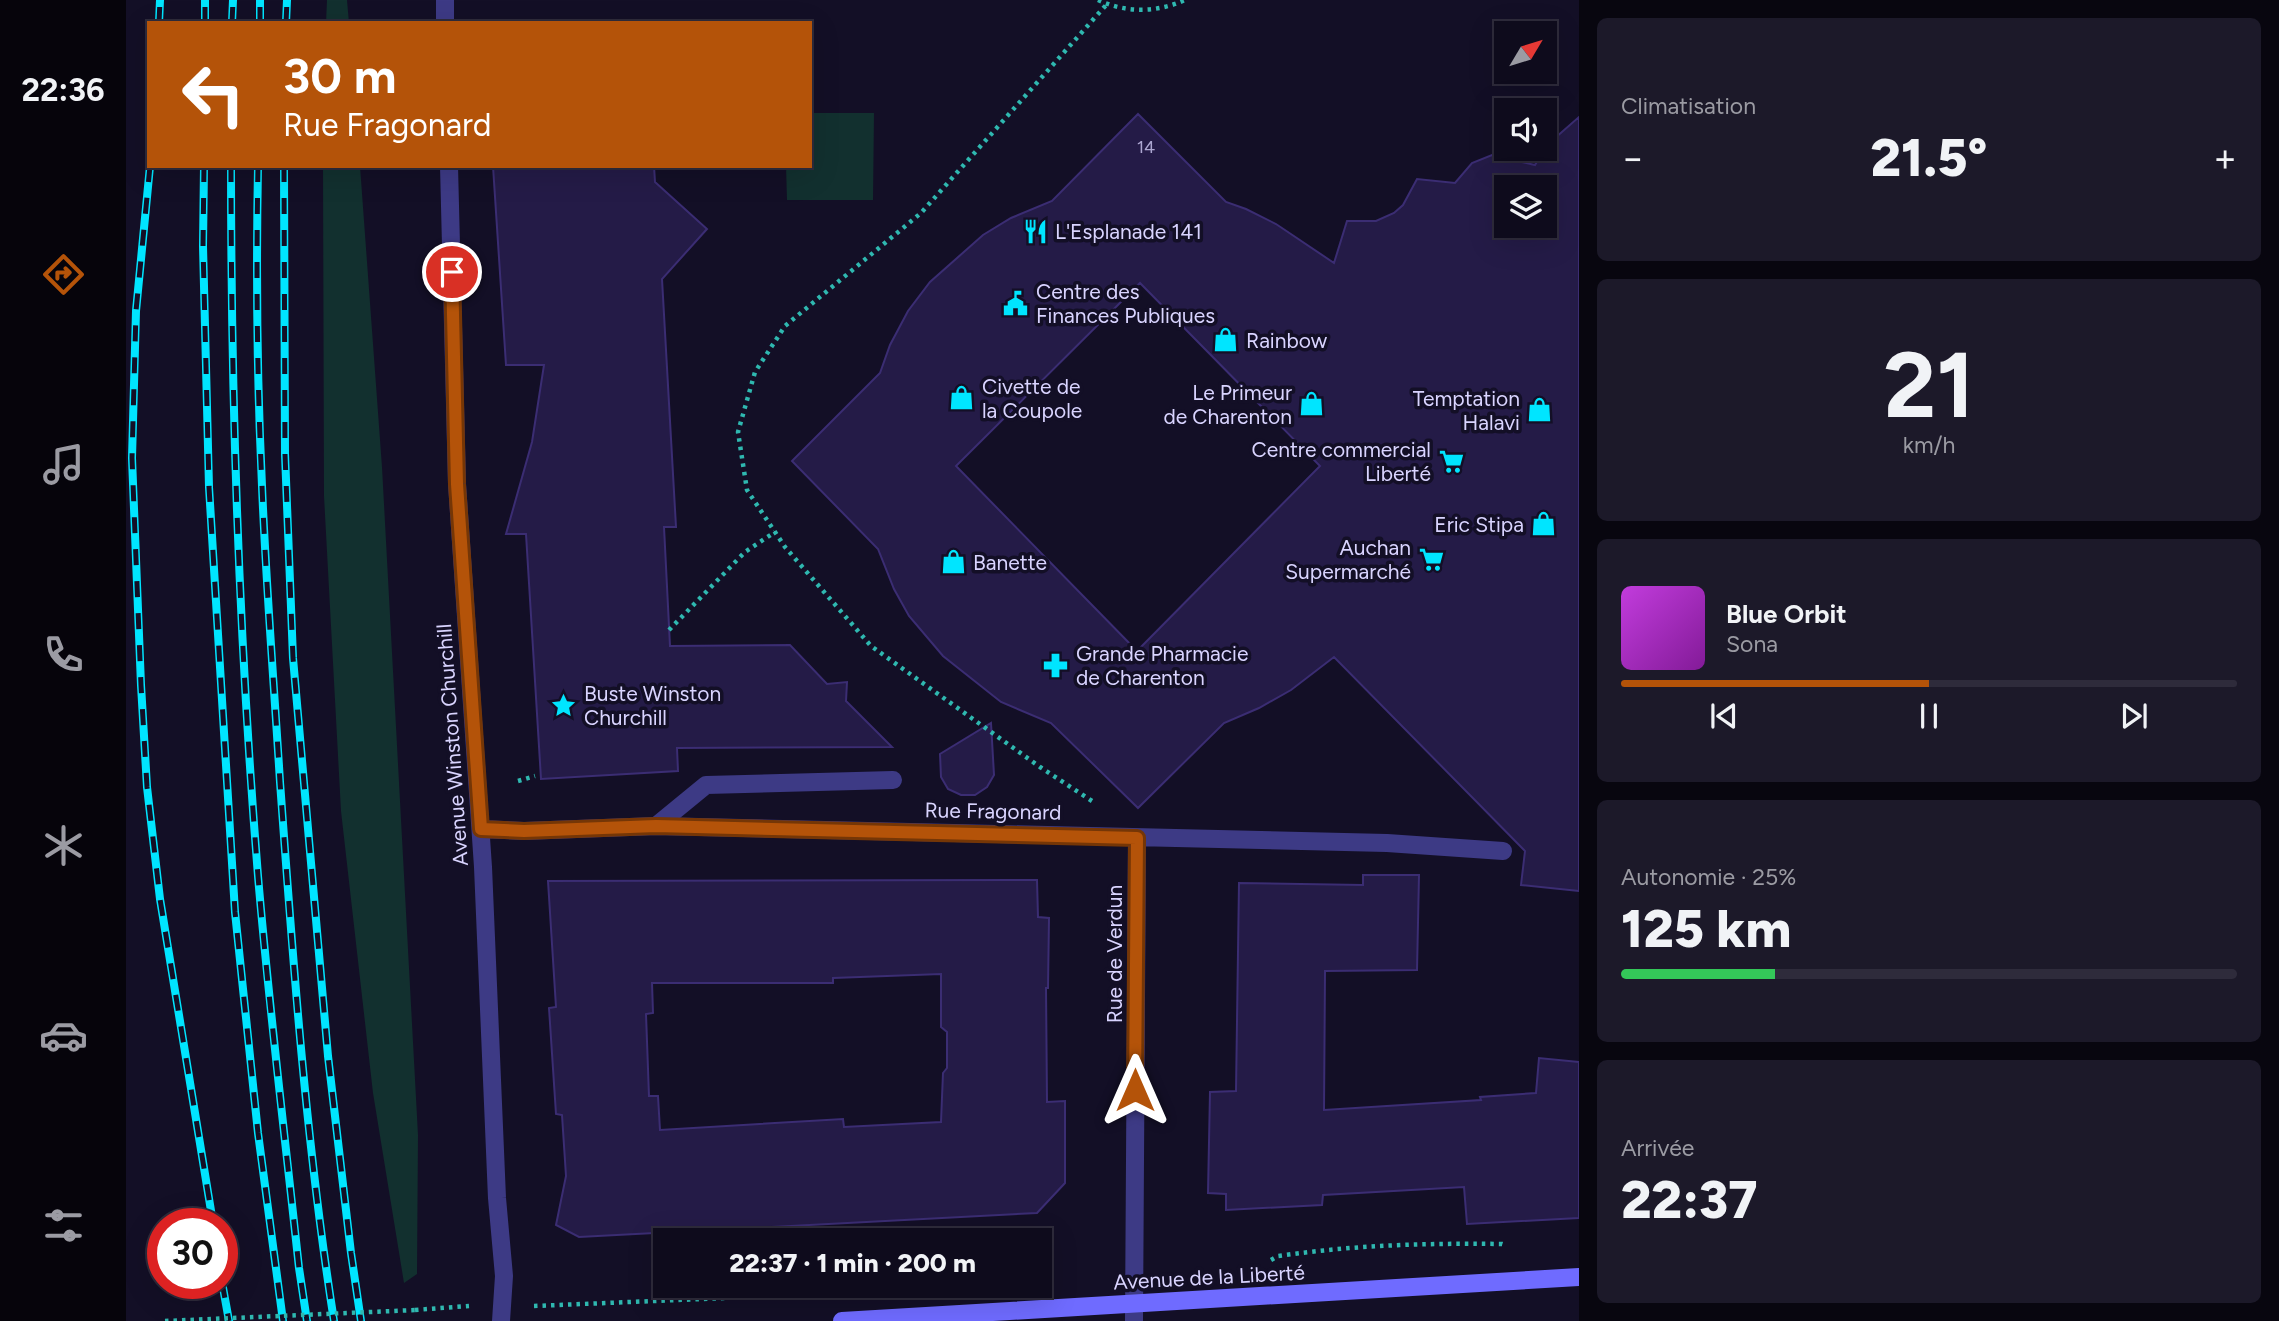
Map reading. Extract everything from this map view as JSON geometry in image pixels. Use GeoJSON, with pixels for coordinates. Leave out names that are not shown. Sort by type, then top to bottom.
{"type":"FeatureCollection","features":[{"type":"Feature","properties":{"kind":"main road","name":"Avenue de la Liberté"},"geometry":{"type":"LineString","coordinates":[[842,1321],[1134,1313],[1579,1278]]}},
{"type":"Feature","properties":{"kind":"street"},"geometry":{"type":"LineString","coordinates":[[445,0],[445,21]]}},
{"type":"Feature","properties":{"kind":"street","name":"Avenue Winston Churchill"},"geometry":{"type":"LineString","coordinates":[[449,168],[457,484],[481,829],[496,1198],[505,1276],[501,1321]]}},
{"type":"Feature","properties":{"kind":"street"},"geometry":{"type":"LineString","coordinates":[[656,826],[706,785],[893,780]]}},
{"type":"Feature","properties":{"kind":"street","name":"Rue Fragonard"},"geometry":{"type":"LineString","coordinates":[[481,829],[524,831],[656,826],[1387,844],[1503,851]]}},
{"type":"Feature","properties":{"kind":"street","name":"Rue de Verdun"},"geometry":{"type":"LineString","coordinates":[[1134,1313],[1137,838]]}},
{"type":"Feature","properties":{"kind":"path"},"geometry":{"type":"LineString","coordinates":[[1098,0],[1129,10],[1147,10],[1185,0]]}},
{"type":"Feature","properties":{"kind":"path"},"geometry":{"type":"LineString","coordinates":[[1098,805],[1040,767],[871,646],[785,547],[747,490],[738,432],[755,372],[785,326],[921,213],[1107,4]]}},
{"type":"Feature","properties":{"kind":"path"},"geometry":{"type":"LineString","coordinates":[[669,630],[745,552],[775,532]]}},
{"type":"Feature","properties":{"kind":"path"},"geometry":{"type":"LineString","coordinates":[[518,781],[535,776]]}},
{"type":"Feature","properties":{"kind":"path"},"geometry":{"type":"LineString","coordinates":[[582,1305],[727,1298]]}},
{"type":"Feature","properties":{"kind":"path"},"geometry":{"type":"LineString","coordinates":[[165,1321],[452,1307]]}},
{"type":"Feature","properties":{"kind":"green space"},"geometry":{"type":"Polygon","coordinates":[[[327,0],[347,0],[349,21],[326,21],[327,0]]]}},
{"type":"Feature","properties":{"kind":"green space"},"geometry":{"type":"Polygon","coordinates":[[[812,113],[874,113],[873,200],[787,200],[786,168],[812,168],[812,113]]]}},
{"type":"Feature","properties":{"kind":"green space"},"geometry":{"type":"Polygon","coordinates":[[[323,168],[360,168],[382,467],[418,1135],[417,1274],[404,1283],[373,1093],[341,811],[324,496],[323,168]]]}},
{"type":"Feature","properties":{"kind":"building","name":"Centre commercial Liberté"},"geometry":{"type":"Polygon","coordinates":[[[1138,114],[1226,202],[1276,224],[1334,263],[1347,221],[1376,221],[1394,213],[1403,205],[1417,179],[1455,183],[1472,163],[1492,155],[1494,161],[1518,161],[1535,165],[1537,161],[1557,161],[1557,136],[1579,117],[1579,891],[1521,885],[1525,851],[1334,657],[1291,690],[1224,723],[1138,808],[1051,723],[1001,702],[943,656],[909,616],[894,589],[878,549],[792,461],[880,373],[890,345],[908,311],[930,282],[983,235],[1011,218],[1052,201],[1138,114]],[[1140,283],[956,466],[1137,651],[1320,466],[1140,283]]]}},
{"type":"Feature","properties":{"kind":"building"},"geometry":{"type":"Polygon","coordinates":[[[493,168],[654,168],[655,182],[707,229],[662,279],[676,527],[664,527],[670,646],[790,645],[827,684],[847,682],[846,701],[892,747],[677,748],[678,771],[541,779],[526,534],[506,534],[532,442],[544,365],[506,365],[493,168]]]}},
{"type":"Feature","properties":{"kind":"building"},"geometry":{"type":"Polygon","coordinates":[[[991,723],[994,775],[987,787],[975,795],[961,795],[948,789],[941,777],[940,754],[991,723]]]}},
{"type":"Feature","properties":{"kind":"building"},"geometry":{"type":"Polygon","coordinates":[[[1363,875],[1419,875],[1417,970],[1325,971],[1324,1110],[1481,1100],[1480,1097],[1536,1093],[1539,1058],[1579,1062],[1579,1218],[1467,1224],[1464,1187],[1323,1195],[1322,1205],[1226,1210],[1226,1194],[1208,1193],[1210,1092],[1236,1091],[1239,883],[1363,885],[1363,875]]]}},
{"type":"Feature","properties":{"kind":"building"},"geometry":{"type":"Polygon","coordinates":[[[1037,880],[1038,917],[1049,918],[1046,988],[1047,1102],[1065,1101],[1065,1183],[1037,1213],[751,1228],[653,1228],[653,1233],[579,1237],[556,1225],[566,1176],[562,1115],[556,1114],[549,1008],[556,1007],[548,881],[1037,880]],[[941,974],[833,978],[833,983],[652,983],[653,1013],[646,1014],[649,1096],[658,1096],[660,1130],[843,1119],[844,1127],[941,1122],[943,1073],[947,1068],[947,1032],[941,1027],[941,974]]]}},
{"type":"Feature","properties":{"kind":"railway"},"geometry":{"type":"LineString","coordinates":[[159,21],[160,0]]}},
{"type":"Feature","properties":{"kind":"railway"},"geometry":{"type":"LineString","coordinates":[[205,0],[205,21]]}},
{"type":"Feature","properties":{"kind":"railway"},"geometry":{"type":"LineString","coordinates":[[232,21],[233,0]]}},
{"type":"Feature","properties":{"kind":"railway"},"geometry":{"type":"LineString","coordinates":[[260,0],[260,21]]}},
{"type":"Feature","properties":{"kind":"railway"},"geometry":{"type":"LineString","coordinates":[[286,21],[287,0]]}},
{"type":"Feature","properties":{"kind":"railway"},"geometry":{"type":"LineString","coordinates":[[150,168],[136,311],[132,458],[141,685],[147,787],[160,899],[211,1208]]}},
{"type":"Feature","properties":{"kind":"railway"},"geometry":{"type":"LineString","coordinates":[[204,168],[203,246],[209,487],[235,912],[258,1133],[283,1321]]}},
{"type":"Feature","properties":{"kind":"railway"},"geometry":{"type":"LineString","coordinates":[[231,168],[237,521],[251,787],[272,1023],[307,1321]]}},
{"type":"Feature","properties":{"kind":"railway"},"geometry":{"type":"LineString","coordinates":[[258,168],[259,406],[270,634],[301,1052],[334,1321]]}},
{"type":"Feature","properties":{"kind":"railway"},"geometry":{"type":"LineString","coordinates":[[284,168],[285,454],[293,658],[328,1056],[361,1321]]}},
{"type":"Feature","properties":{"kind":"railway"},"geometry":{"type":"LineString","coordinates":[[225,1299],[229,1321]]}},
{"type":"Feature","properties":{"kind":"place","name":"L'Esplanade 141"},"geometry":{"type":"Point","coordinates":[1035,231]}},
{"type":"Feature","properties":{"kind":"place","name":"Centre des Finances Publiques"},"geometry":{"type":"Point","coordinates":[1016,303]}},
{"type":"Feature","properties":{"kind":"place","name":"Rainbow"},"geometry":{"type":"Point","coordinates":[1226,340]}},
{"type":"Feature","properties":{"kind":"place","name":"Civette de la Coupole"},"geometry":{"type":"Point","coordinates":[962,398]}},
{"type":"Feature","properties":{"kind":"place","name":"Le Primeur de Charenton"},"geometry":{"type":"Point","coordinates":[1312,404]}},
{"type":"Feature","properties":{"kind":"place","name":"Temptation Halavi"},"geometry":{"type":"Point","coordinates":[1540,410]}},
{"type":"Feature","properties":{"kind":"place","name":"Centre commercial Liberté"},"geometry":{"type":"Point","coordinates":[1451,461]}},
{"type":"Feature","properties":{"kind":"place","name":"Eric Stipa"},"geometry":{"type":"Point","coordinates":[1544,524]}},
{"type":"Feature","properties":{"kind":"place","name":"Auchan Supermarché"},"geometry":{"type":"Point","coordinates":[1431,559]}},
{"type":"Feature","properties":{"kind":"place","name":"Banette"},"geometry":{"type":"Point","coordinates":[953,562]}},
{"type":"Feature","properties":{"kind":"place","name":"Grande Pharmacie de Charenton"},"geometry":{"type":"Point","coordinates":[1056,665]}},
{"type":"Feature","properties":{"kind":"place","name":"Buste Winston Churchill"},"geometry":{"type":"Point","coordinates":[564,705]}},
{"type":"Feature","properties":{"kind":"route"},"geometry":{"type":"LineString","coordinates":[[452,272],[457,484],[481,829],[524,831],[656,826],[1137,838],[1135,1090]]}}]}
